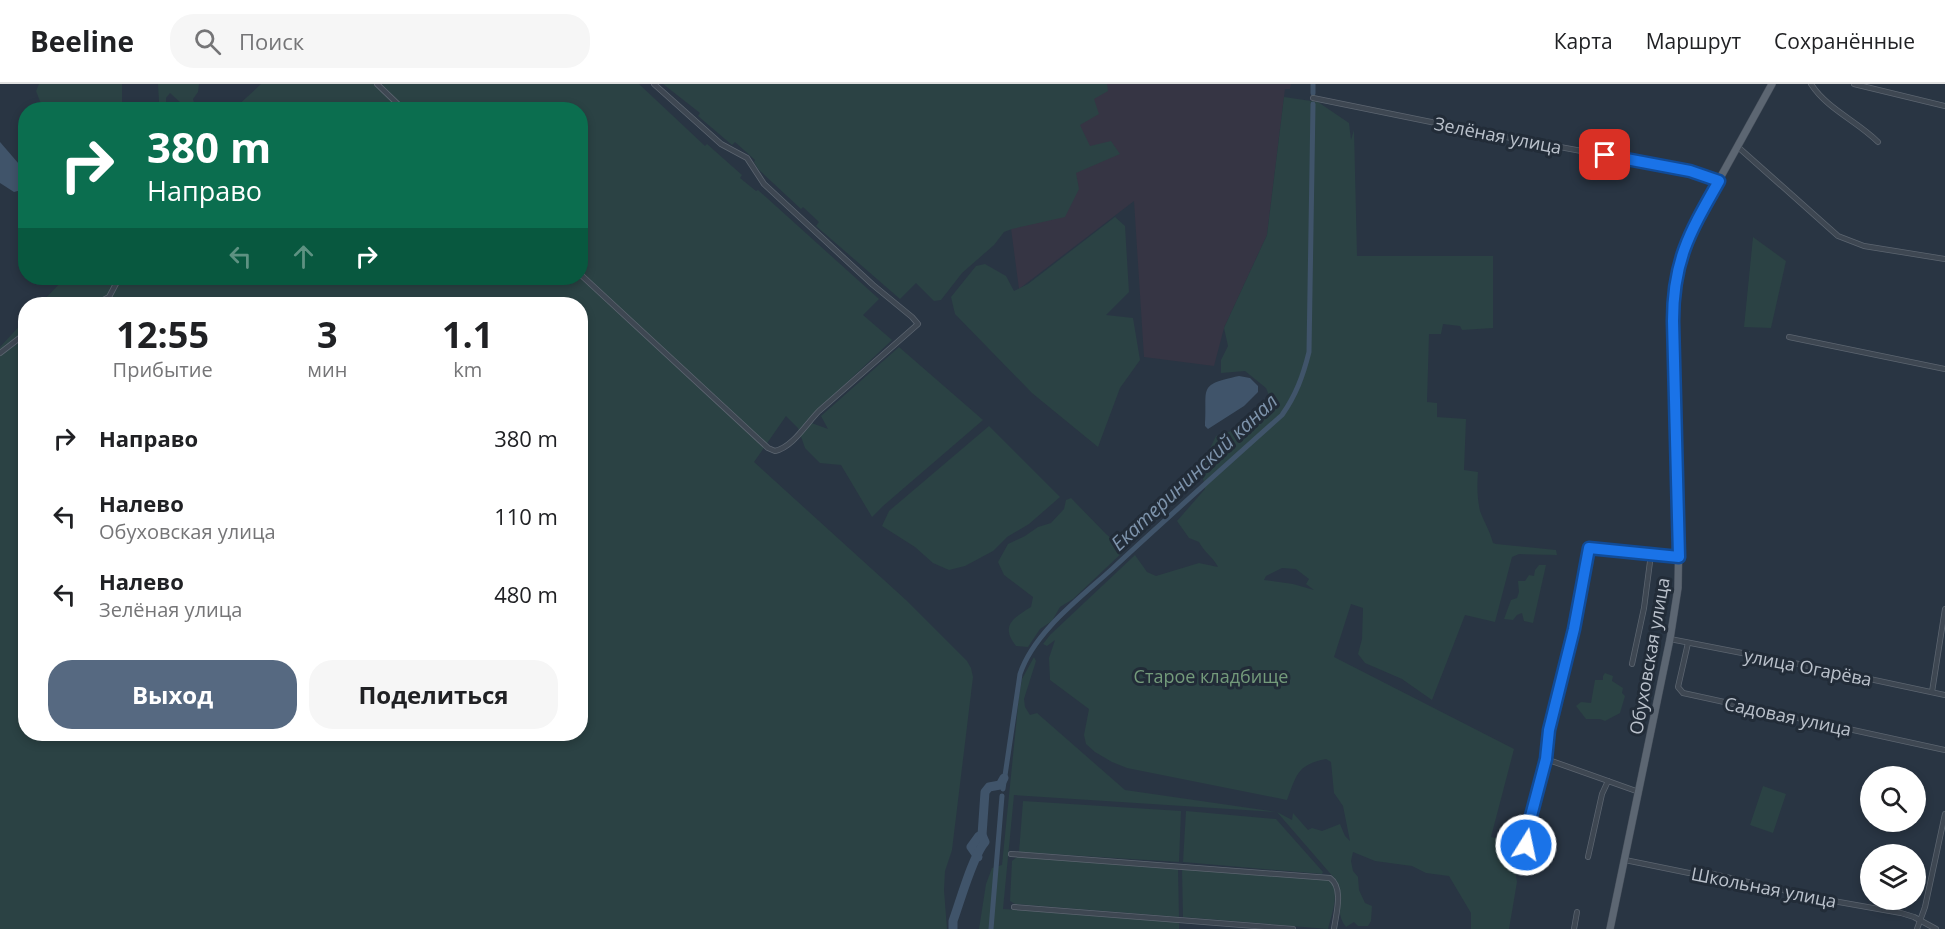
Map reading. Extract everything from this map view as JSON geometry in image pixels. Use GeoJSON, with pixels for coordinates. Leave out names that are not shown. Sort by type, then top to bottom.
{"type":"FeatureCollection","features":[{"type":"Feature","properties":{"kind":"main road","name":"Обуховская улица"},"geometry":{"type":"LineString","coordinates":[[1610,929],[1640,792],[1678,588],[1674,286],[1679,263],[1689,237],[1770,85]]}},
{"type":"Feature","properties":{"kind":"street"},"geometry":{"type":"LineString","coordinates":[[377,84],[396,102]]}},
{"type":"Feature","properties":{"kind":"street"},"geometry":{"type":"LineString","coordinates":[[588,281],[768,448],[775,451],[787,445],[817,414],[918,324],[764,184],[747,158],[721,144],[654,84]]}},
{"type":"Feature","properties":{"kind":"street"},"geometry":{"type":"LineString","coordinates":[[1811,84],[1820,96],[1866,130],[1878,142]]}},
{"type":"Feature","properties":{"kind":"street"},"geometry":{"type":"LineString","coordinates":[[1854,84],[1945,106]]}},
{"type":"Feature","properties":{"kind":"street","name":"Зелёная улица"},"geometry":{"type":"LineString","coordinates":[[1313,98],[1690,171],[1719,181]]}},
{"type":"Feature","properties":{"kind":"street"},"geometry":{"type":"LineString","coordinates":[[1737,147],[1838,236],[1864,246],[1945,259]]}},
{"type":"Feature","properties":{"kind":"street"},"geometry":{"type":"LineString","coordinates":[[1789,337],[1945,369]]}},
{"type":"Feature","properties":{"kind":"street"},"geometry":{"type":"LineString","coordinates":[[0,353],[18,339]]}},
{"type":"Feature","properties":{"kind":"street"},"geometry":{"type":"LineString","coordinates":[[1542,852],[1528,848],[1525,841],[1546,759],[1549,730],[1574,629],[1589,548],[1679,557]]}},
{"type":"Feature","properties":{"kind":"street"},"geometry":{"type":"LineString","coordinates":[[1632,664],[1644,608],[1651,554]]}},
{"type":"Feature","properties":{"kind":"street"},"geometry":{"type":"LineString","coordinates":[[1932,692],[1945,609]]}},
{"type":"Feature","properties":{"kind":"street","name":"улица Огарёва"},"geometry":{"type":"LineString","coordinates":[[1670,639],[1945,695]]}},
{"type":"Feature","properties":{"kind":"street","name":"Садовая улица"},"geometry":{"type":"LineString","coordinates":[[1688,643],[1678,687],[1683,693],[1945,750]]}},
{"type":"Feature","properties":{"kind":"street"},"geometry":{"type":"LineString","coordinates":[[1546,759],[1640,792]]}},
{"type":"Feature","properties":{"kind":"street"},"geometry":{"type":"LineString","coordinates":[[1588,857],[1602,794],[1608,781]]}},
{"type":"Feature","properties":{"kind":"street"},"geometry":{"type":"LineString","coordinates":[[1917,929],[1922,921],[1945,814]]}},
{"type":"Feature","properties":{"kind":"street"},"geometry":{"type":"LineString","coordinates":[[1011,854],[1330,878],[1337,886],[1334,929]]}},
{"type":"Feature","properties":{"kind":"street","name":"Школьная улица"},"geometry":{"type":"LineString","coordinates":[[1625,860],[1689,873],[1704,872],[1822,899],[1901,913],[1936,929]]}},
{"type":"Feature","properties":{"kind":"street"},"geometry":{"type":"LineString","coordinates":[[1014,907],[1293,929]]}},
{"type":"Feature","properties":{"kind":"street"},"geometry":{"type":"LineString","coordinates":[[1574,929],[1577,912]]}},
{"type":"Feature","properties":{"kind":"shaded area"},"geometry":{"type":"Polygon","coordinates":[[[992,84],[1291,84],[1290,89],[1285,89],[1267,235],[1224,328],[1214,366],[1144,357],[1134,201],[1019,289],[992,84]]]}},
{"type":"Feature","properties":{"kind":"shaded area"},"geometry":{"type":"Polygon","coordinates":[[[0,142],[18,163],[18,191],[14,192],[0,183],[0,142]]]}},
{"type":"Feature","properties":{"kind":"shaded area"},"geometry":{"type":"Polygon","coordinates":[[[1239,376],[1250,378],[1258,386],[1258,392],[1244,406],[1208,429],[1205,426],[1207,390],[1216,382],[1239,376]]]}},
{"type":"Feature","properties":{"kind":"green space"},"geometry":{"type":"Polygon","coordinates":[[[39,84],[122,84],[122,102],[40,102],[36,91],[39,84]]]}},
{"type":"Feature","properties":{"kind":"green space"},"geometry":{"type":"Polygon","coordinates":[[[158,84],[199,84],[194,102],[180,102],[170,93],[166,102],[159,102],[158,84]]]}},
{"type":"Feature","properties":{"kind":"green space"},"geometry":{"type":"Polygon","coordinates":[[[261,84],[639,84],[705,146],[707,144],[742,175],[740,178],[756,191],[758,190],[879,299],[863,315],[892,340],[806,421],[828,429],[821,416],[899,347],[983,420],[872,517],[841,465],[820,463],[805,448],[798,428],[786,416],[754,462],[906,600],[967,661],[971,668],[973,677],[952,850],[945,871],[947,929],[0,929],[0,347],[18,328],[18,741],[588,741],[588,297],[47,297],[58,285],[588,285],[588,102],[242,102],[261,84]]]}},
{"type":"Feature","properties":{"kind":"green space"},"geometry":{"type":"Polygon","coordinates":[[[663,84],[1107,84],[1108,91],[1094,99],[1099,114],[1080,125],[1090,146],[1111,141],[1120,154],[1076,173],[1079,189],[1065,217],[1004,232],[994,245],[962,273],[941,300],[934,301],[916,283],[900,299],[816,226],[819,222],[803,207],[801,209],[758,169],[755,160],[735,142],[732,145],[698,116],[700,113],[663,84]]]}},
{"type":"Feature","properties":{"kind":"green space","name":"Старое кладбище"},"geometry":{"type":"Polygon","coordinates":[[[1284,97],[1318,102],[1349,123],[1351,140],[1354,130],[1357,256],[1493,256],[1493,328],[1462,330],[1460,326],[1443,324],[1441,334],[1429,334],[1427,402],[1437,403],[1437,417],[1466,419],[1464,470],[1478,472],[1480,511],[1493,543],[1556,550],[1557,555],[1519,554],[1512,557],[1495,622],[1465,615],[1432,700],[1402,679],[1365,663],[1358,654],[1362,639],[1363,608],[1351,604],[1334,657],[1514,749],[1491,837],[1521,843],[1514,850],[1517,882],[1509,929],[1471,929],[1471,913],[1449,876],[1426,873],[1412,866],[1375,861],[1353,852],[1351,861],[1353,871],[1358,877],[1359,890],[1365,903],[1372,906],[1371,921],[1368,926],[1358,926],[1354,922],[1346,927],[1340,915],[1339,891],[1335,879],[1277,812],[1292,820],[1293,813],[1308,830],[1312,828],[1322,831],[1340,824],[1350,841],[1343,806],[1334,793],[1331,762],[1326,759],[1316,761],[1299,772],[1287,800],[1127,768],[1112,762],[1086,744],[1084,735],[1089,709],[1050,680],[1049,658],[1055,640],[1047,646],[1043,644],[1135,555],[1147,572],[1156,576],[1199,563],[1218,567],[1199,542],[1189,538],[1177,521],[1205,489],[1201,467],[1216,436],[1256,423],[1274,408],[1266,388],[1245,371],[1221,373],[1221,360],[1228,346],[1224,328],[1267,235],[1284,97]],[[1282,568],[1266,576],[1264,580],[1314,590],[1306,584],[1309,579],[1296,569],[1282,568]]]}},
{"type":"Feature","properties":{"kind":"green space"},"geometry":{"type":"Polygon","coordinates":[[[1115,217],[1125,226],[1129,292],[1106,315],[1133,318],[1140,360],[1120,388],[1098,447],[1032,393],[955,314],[951,297],[976,266],[985,264],[1006,276],[1014,291],[1028,284],[1115,217]]]}},
{"type":"Feature","properties":{"kind":"green space"},"geometry":{"type":"Polygon","coordinates":[[[1753,237],[1786,261],[1771,328],[1744,327],[1753,237]]]}},
{"type":"Feature","properties":{"kind":"green space"},"geometry":{"type":"Polygon","coordinates":[[[989,426],[1060,497],[1029,524],[1007,537],[993,551],[965,566],[949,570],[933,563],[915,547],[882,526],[889,511],[989,426]]]}},
{"type":"Feature","properties":{"kind":"green space"},"geometry":{"type":"Polygon","coordinates":[[[1071,498],[1125,550],[1073,599],[1060,607],[1052,621],[1040,629],[1028,647],[1016,646],[1011,639],[1009,628],[1014,619],[1031,607],[1033,597],[1004,575],[998,562],[1008,544],[1038,527],[1051,523],[1064,509],[1066,500],[1071,498]]]}},
{"type":"Feature","properties":{"kind":"green space"},"geometry":{"type":"Polygon","coordinates":[[[1539,565],[1546,565],[1533,623],[1524,621],[1522,613],[1513,620],[1504,619],[1511,600],[1517,598],[1518,581],[1525,581],[1529,575],[1534,576],[1539,565]]]}},
{"type":"Feature","properties":{"kind":"green space"},"geometry":{"type":"Polygon","coordinates":[[[1034,657],[1036,661],[1024,699],[1025,707],[1030,715],[1037,713],[1125,790],[1277,812],[1014,795],[1003,909],[1179,922],[1179,929],[979,929],[986,884],[992,868],[1002,865],[1019,696],[1022,679],[1034,657]]]}},
{"type":"Feature","properties":{"kind":"green space"},"geometry":{"type":"Polygon","coordinates":[[[1605,673],[1613,676],[1612,681],[1623,688],[1622,693],[1625,696],[1620,713],[1605,721],[1586,719],[1576,706],[1581,702],[1591,703],[1595,680],[1603,680],[1605,673]]]}},
{"type":"Feature","properties":{"kind":"green space"},"geometry":{"type":"Polygon","coordinates":[[[1763,786],[1786,794],[1773,833],[1750,825],[1763,786]]]}},
{"type":"Feature","properties":{"kind":"green space"},"geometry":{"type":"Polygon","coordinates":[[[1023,801],[1181,811],[1179,862],[1019,852],[1023,801]]]}},
{"type":"Feature","properties":{"kind":"green space"},"geometry":{"type":"Polygon","coordinates":[[[1186,811],[1276,819],[1323,872],[1322,874],[1183,862],[1186,811]]]}},
{"type":"Feature","properties":{"kind":"green space"},"geometry":{"type":"Polygon","coordinates":[[[1018,856],[1178,869],[1179,917],[1015,904],[1010,901],[1012,861],[1018,856]]]}},
{"type":"Feature","properties":{"kind":"green space"},"geometry":{"type":"Polygon","coordinates":[[[1182,869],[1332,880],[1335,898],[1328,929],[1183,917],[1182,869]]]}},
{"type":"Feature","properties":{"kind":"waterway","name":"Екатерининский канал"},"geometry":{"type":"LineString","coordinates":[[1313,84],[1313,93]]}},
{"type":"Feature","properties":{"kind":"waterway","name":"Екатерининский канал"},"geometry":{"type":"LineString","coordinates":[[1003,789],[1020,674],[1036,644],[1059,617],[1282,415],[1295,393],[1309,352],[1313,104]]}},
{"type":"Feature","properties":{"kind":"waterway"},"geometry":{"type":"LineString","coordinates":[[953,929],[953,921],[967,879],[980,848],[985,842],[982,835],[985,792],[989,787],[1000,785],[1004,778]]}},
{"type":"Feature","properties":{"kind":"waterway","name":"Екатерининский канал"},"geometry":{"type":"LineString","coordinates":[[991,929],[1002,796]]}},
{"type":"Feature","properties":{"kind":"waterway"},"geometry":{"type":"LineString","coordinates":[[978,857],[971,847],[982,835]]}},
{"type":"Feature","properties":{"kind":"route"},"geometry":{"type":"LineString","coordinates":[[1526,845],[1526,835],[1546,759],[1546,747],[1556,696],[1574,629],[1589,548],[1679,557],[1673,321],[1675,276],[1689,237],[1719,181],[1699,173],[1605,155]]}}]}
